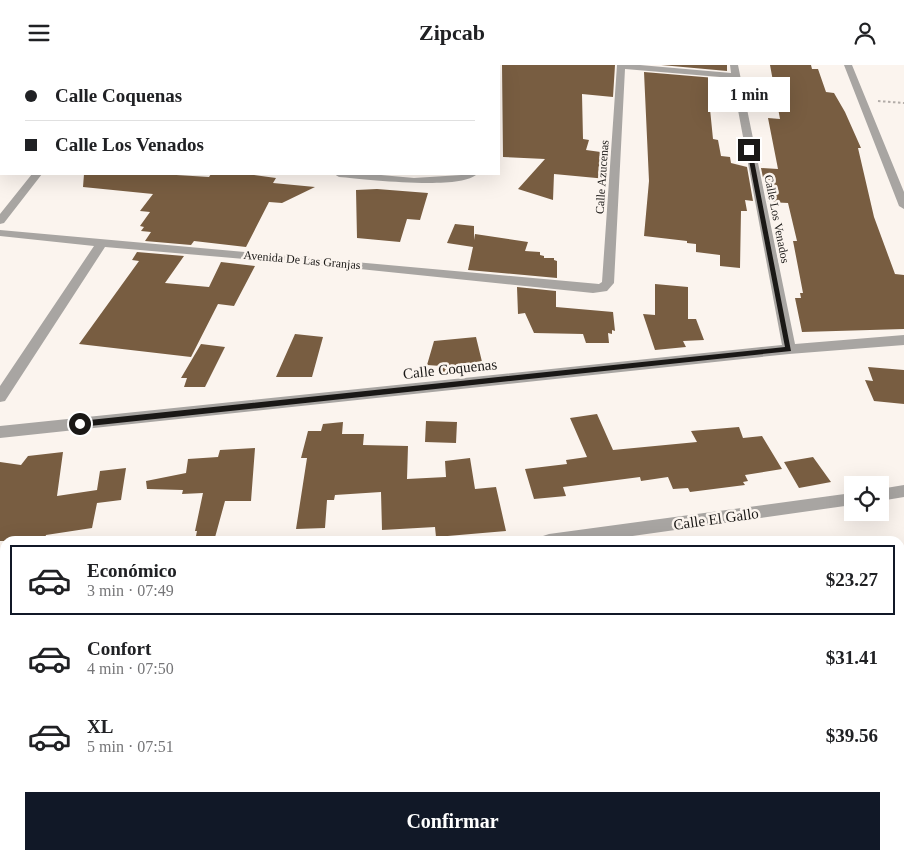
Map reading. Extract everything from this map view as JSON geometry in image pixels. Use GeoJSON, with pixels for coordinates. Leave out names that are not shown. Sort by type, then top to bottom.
{"type":"FeatureCollection","features":[{"type":"Feature","properties":{"kind":"street"},"geometry":{"type":"LineString","coordinates":[[848,65],[904,206]]}},
{"type":"Feature","properties":{"kind":"street"},"geometry":{"type":"LineString","coordinates":[[621,66],[735,71]]}},
{"type":"Feature","properties":{"kind":"street","name":"Calle Azucenas"},"geometry":{"type":"LineString","coordinates":[[603,288],[608,283],[621,66]]}},
{"type":"Feature","properties":{"kind":"street","name":"Calle Los Venados"},"geometry":{"type":"LineString","coordinates":[[735,71],[789,349]]}},
{"type":"Feature","properties":{"kind":"street"},"geometry":{"type":"LineString","coordinates":[[0,221],[36,175]]}},
{"type":"Feature","properties":{"kind":"street"},"geometry":{"type":"LineString","coordinates":[[349,175],[414,181],[470,175]]}},
{"type":"Feature","properties":{"kind":"street","name":"Avenida De Las Granjas"},"geometry":{"type":"LineString","coordinates":[[0,233],[350,264],[593,289],[603,288]]}},
{"type":"Feature","properties":{"kind":"street"},"geometry":{"type":"LineString","coordinates":[[0,397],[102,243]]}},
{"type":"Feature","properties":{"kind":"street","name":"Calle Coquenas"},"geometry":{"type":"LineString","coordinates":[[0,432],[789,349],[904,340]]}},
{"type":"Feature","properties":{"kind":"street"},"geometry":{"type":"LineString","coordinates":[[889,494],[904,491]]}},
{"type":"Feature","properties":{"kind":"street","name":"Calle El Gallo"},"geometry":{"type":"LineString","coordinates":[[585,536],[844,500]]}},
{"type":"Feature","properties":{"kind":"path"},"geometry":{"type":"LineString","coordinates":[[863,100],[904,103]]}},
{"type":"Feature","properties":{"kind":"building"},"geometry":{"type":"Polygon","coordinates":[[[502,65],[615,65],[613,97],[582,94],[583,139],[589,140],[586,150],[608,153],[607,179],[554,174],[553,200],[518,189],[545,159],[503,157],[502,65]]]}},
{"type":"Feature","properties":{"kind":"building"},"geometry":{"type":"Polygon","coordinates":[[[661,65],[727,65],[727,71],[661,65]]]}},
{"type":"Feature","properties":{"kind":"building"},"geometry":{"type":"Polygon","coordinates":[[[770,65],[811,65],[812,69],[818,69],[826,92],[834,93],[845,112],[861,148],[858,148],[874,217],[895,274],[904,275],[904,329],[802,332],[795,298],[801,298],[800,293],[803,293],[793,241],[797,241],[788,203],[768,202],[761,168],[778,169],[768,118],[780,119],[770,65]]]}},
{"type":"Feature","properties":{"kind":"building"},"geometry":{"type":"Polygon","coordinates":[[[644,72],[727,79],[728,91],[708,89],[713,139],[718,140],[721,156],[730,157],[731,163],[747,167],[753,201],[745,200],[747,211],[741,211],[740,268],[720,266],[720,255],[696,252],[696,244],[687,243],[687,241],[644,236],[649,181],[644,72]]]}},
{"type":"Feature","properties":{"kind":"building"},"geometry":{"type":"Polygon","coordinates":[[[84,175],[209,177],[210,175],[254,175],[276,178],[273,183],[315,187],[282,203],[269,202],[246,247],[194,241],[191,245],[145,241],[151,232],[141,231],[144,227],[140,226],[150,212],[140,211],[153,194],[83,187],[84,175]]]}},
{"type":"Feature","properties":{"kind":"building"},"geometry":{"type":"Polygon","coordinates":[[[377,189],[428,193],[420,220],[407,219],[400,242],[357,238],[356,190],[377,189]]]}},
{"type":"Feature","properties":{"kind":"building"},"geometry":{"type":"Polygon","coordinates":[[[455,224],[474,226],[474,240],[475,234],[528,242],[525,251],[540,252],[540,255],[544,256],[544,258],[554,258],[557,261],[557,278],[468,270],[473,247],[447,243],[455,224]]]}},
{"type":"Feature","properties":{"kind":"building"},"geometry":{"type":"Polygon","coordinates":[[[137,252],[184,256],[165,283],[209,287],[221,262],[255,266],[234,306],[218,304],[191,357],[79,344],[139,261],[132,260],[137,252]]]}},
{"type":"Feature","properties":{"kind":"building"},"geometry":{"type":"Polygon","coordinates":[[[655,284],[688,287],[688,319],[696,319],[704,340],[683,341],[686,347],[655,350],[643,314],[655,315],[655,284]]]}},
{"type":"Feature","properties":{"kind":"building"},"geometry":{"type":"Polygon","coordinates":[[[517,287],[556,291],[556,307],[613,312],[615,331],[612,330],[612,334],[608,333],[609,343],[586,343],[583,334],[534,333],[525,313],[518,314],[517,287]]]}},
{"type":"Feature","properties":{"kind":"building"},"geometry":{"type":"Polygon","coordinates":[[[295,334],[323,337],[312,377],[276,377],[295,334]]]}},
{"type":"Feature","properties":{"kind":"building"},"geometry":{"type":"Polygon","coordinates":[[[476,337],[484,370],[439,374],[441,366],[427,365],[434,341],[476,337]]]}},
{"type":"Feature","properties":{"kind":"building"},"geometry":{"type":"Polygon","coordinates":[[[201,344],[225,347],[205,387],[184,387],[187,378],[181,378],[201,344]]]}},
{"type":"Feature","properties":{"kind":"building"},"geometry":{"type":"Polygon","coordinates":[[[868,367],[904,370],[904,404],[874,401],[865,380],[873,381],[868,367]]]}},
{"type":"Feature","properties":{"kind":"building"},"geometry":{"type":"Polygon","coordinates":[[[597,414],[613,450],[697,442],[691,431],[739,427],[743,438],[762,436],[782,469],[745,475],[748,481],[743,482],[745,485],[690,492],[688,488],[673,489],[668,477],[641,481],[640,477],[563,487],[566,496],[534,499],[525,469],[567,464],[566,460],[587,457],[570,418],[597,414]]]}},
{"type":"Feature","properties":{"kind":"building"},"geometry":{"type":"Polygon","coordinates":[[[426,421],[457,422],[456,443],[425,442],[426,421]]]}},
{"type":"Feature","properties":{"kind":"building"},"geometry":{"type":"Polygon","coordinates":[[[343,422],[342,434],[364,434],[363,445],[408,446],[407,479],[446,477],[445,461],[470,458],[475,489],[496,487],[506,531],[436,536],[435,527],[382,530],[381,492],[335,495],[334,500],[327,500],[325,528],[296,529],[307,458],[301,458],[308,431],[321,431],[323,424],[343,422]]]}},
{"type":"Feature","properties":{"kind":"building"},"geometry":{"type":"Polygon","coordinates":[[[255,448],[251,501],[225,501],[215,536],[196,536],[197,531],[195,531],[203,493],[182,494],[183,490],[147,489],[146,481],[186,473],[188,459],[218,457],[220,450],[255,448]]]}},
{"type":"Feature","properties":{"kind":"building"},"geometry":{"type":"Polygon","coordinates":[[[63,452],[57,496],[97,490],[100,471],[126,468],[121,500],[97,503],[92,528],[46,536],[0,536],[0,462],[21,465],[28,456],[63,452]]]}},
{"type":"Feature","properties":{"kind":"building"},"geometry":{"type":"Polygon","coordinates":[[[813,457],[831,482],[799,488],[784,462],[813,457]]]}},
{"type":"Feature","properties":{"kind":"route"},"geometry":{"type":"LineString","coordinates":[[80,424],[789,349],[749,150]]}}]}
